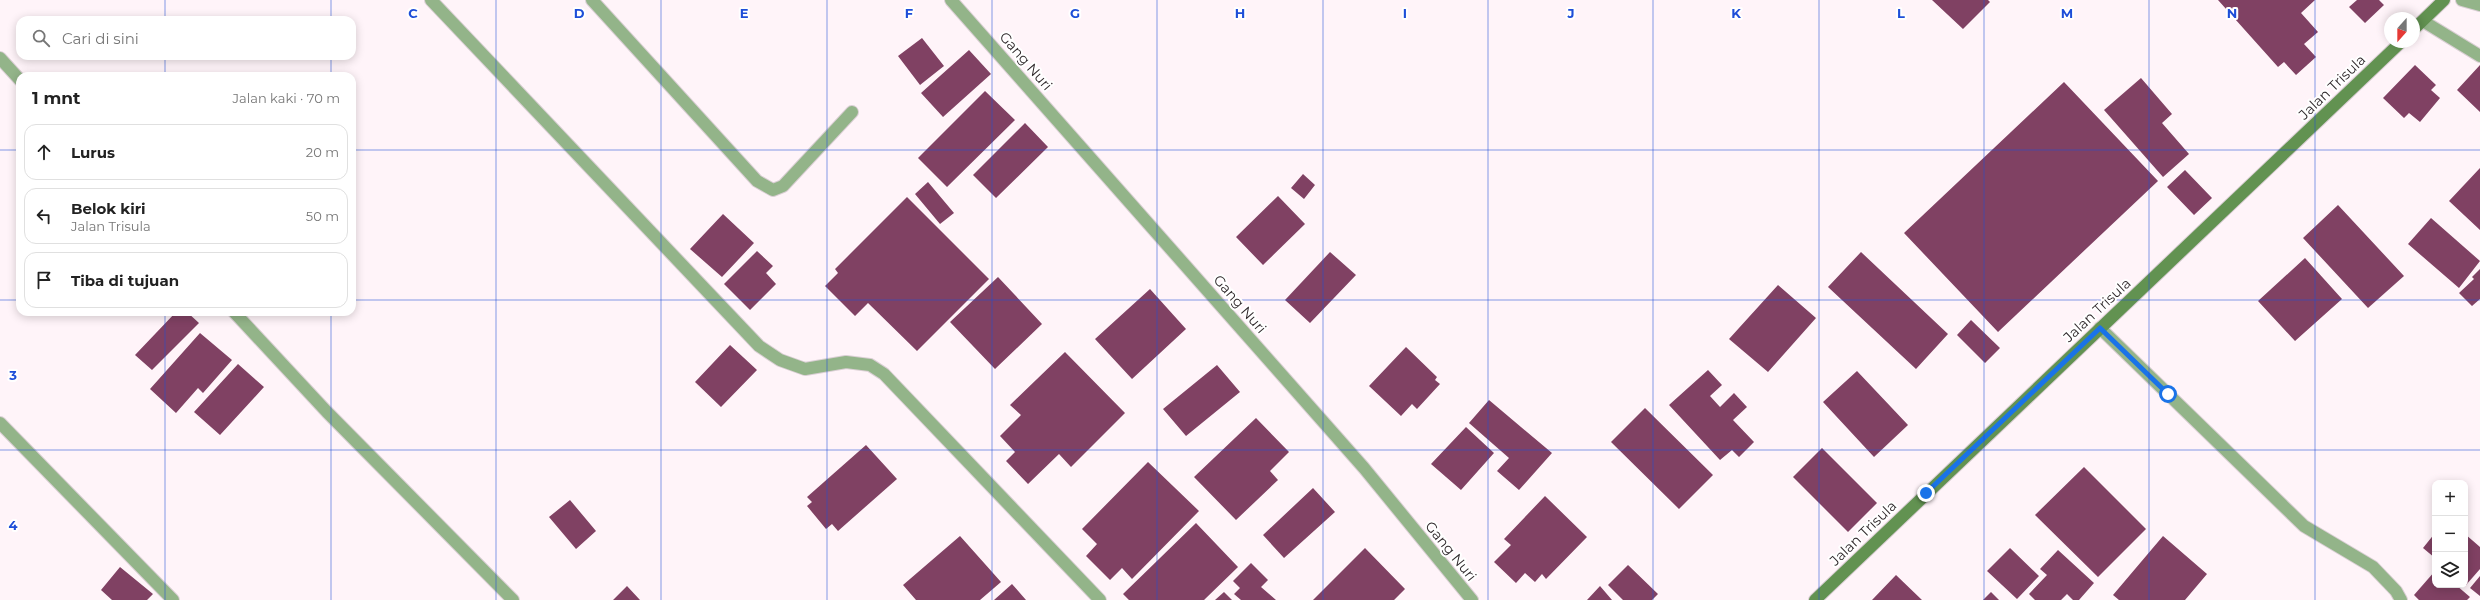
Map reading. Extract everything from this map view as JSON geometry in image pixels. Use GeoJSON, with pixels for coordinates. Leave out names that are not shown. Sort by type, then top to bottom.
{"type":"FeatureCollection","features":[{"type":"Feature","properties":{"kind":"street"},"geometry":{"type":"LineString","coordinates":[[431,0],[759,346],[780,360],[805,370],[846,362],[870,365],[884,374],[1100,600]]}},
{"type":"Feature","properties":{"kind":"street"},"geometry":{"type":"LineString","coordinates":[[592,0],[758,181],[773,190],[783,186],[852,112]]}},
{"type":"Feature","properties":{"kind":"street","name":"Gang Nuri"},"geometry":{"type":"LineString","coordinates":[[951,0],[1364,468],[1472,600]]}},
{"type":"Feature","properties":{"kind":"street"},"geometry":{"type":"LineString","coordinates":[[2420,23],[2444,0]]}},
{"type":"Feature","properties":{"kind":"street"},"geometry":{"type":"LineString","coordinates":[[2462,0],[2480,5]]}},
{"type":"Feature","properties":{"kind":"street"},"geometry":{"type":"LineString","coordinates":[[2420,26],[2480,56]]}},
{"type":"Feature","properties":{"kind":"street","name":"Jalan Trisula"},"geometry":{"type":"LineString","coordinates":[[1815,600],[2395,48]]}},
{"type":"Feature","properties":{"kind":"street"},"geometry":{"type":"LineString","coordinates":[[0,58],[16,76]]}},
{"type":"Feature","properties":{"kind":"street"},"geometry":{"type":"LineString","coordinates":[[238,316],[327,412],[513,600]]}},
{"type":"Feature","properties":{"kind":"street"},"geometry":{"type":"LineString","coordinates":[[2100,328],[2304,526],[2373,567],[2396,591],[2401,600]]}},
{"type":"Feature","properties":{"kind":"street"},"geometry":{"type":"LineString","coordinates":[[0,424],[173,600]]}},
{"type":"Feature","properties":{"kind":"building"},"geometry":{"type":"Polygon","coordinates":[[[1932,0],[1988,0],[1990,2],[1963,29],[1932,0]]]}},
{"type":"Feature","properties":{"kind":"building"},"geometry":{"type":"Polygon","coordinates":[[[2218,0],[2315,0],[2301,13],[2318,32],[2304,44],[2316,57],[2296,75],[2284,62],[2278,67],[2218,0]]]}},
{"type":"Feature","properties":{"kind":"building"},"geometry":{"type":"Polygon","coordinates":[[[2357,0],[2379,0],[2384,5],[2365,23],[2349,7],[2357,0]]]}},
{"type":"Feature","properties":{"kind":"building"},"geometry":{"type":"Polygon","coordinates":[[[922,38],[944,66],[920,85],[898,56],[922,38]]]}},
{"type":"Feature","properties":{"kind":"building"},"geometry":{"type":"Polygon","coordinates":[[[969,50],[991,74],[943,117],[921,93],[969,50]]]}},
{"type":"Feature","properties":{"kind":"building"},"geometry":{"type":"Polygon","coordinates":[[[2415,65],[2436,85],[2431,90],[2440,98],[2420,122],[2409,113],[2404,118],[2383,98],[2415,65]]]}},
{"type":"Feature","properties":{"kind":"building"},"geometry":{"type":"Polygon","coordinates":[[[2480,65],[2480,112],[2457,90],[2480,65]]]}},
{"type":"Feature","properties":{"kind":"building"},"geometry":{"type":"Polygon","coordinates":[[[2141,78],[2172,114],[2162,123],[2189,154],[2163,177],[2104,110],[2141,78]]]}},
{"type":"Feature","properties":{"kind":"building"},"geometry":{"type":"Polygon","coordinates":[[[2064,82],[2158,181],[1998,332],[1904,233],[2064,82]]]}},
{"type":"Feature","properties":{"kind":"building"},"geometry":{"type":"Polygon","coordinates":[[[985,91],[1015,120],[947,187],[918,158],[985,91]]]}},
{"type":"Feature","properties":{"kind":"building"},"geometry":{"type":"Polygon","coordinates":[[[1025,123],[1048,147],[996,198],[973,175],[1025,123]]]}},
{"type":"Feature","properties":{"kind":"building"},"geometry":{"type":"Polygon","coordinates":[[[2480,168],[2480,230],[2449,201],[2480,168]]]}},
{"type":"Feature","properties":{"kind":"building"},"geometry":{"type":"Polygon","coordinates":[[[2185,170],[2212,198],[2194,215],[2167,187],[2185,170]]]}},
{"type":"Feature","properties":{"kind":"building"},"geometry":{"type":"Polygon","coordinates":[[[1303,174],[1315,185],[1304,199],[1291,188],[1303,174]]]}},
{"type":"Feature","properties":{"kind":"building"},"geometry":{"type":"Polygon","coordinates":[[[928,182],[954,213],[940,224],[915,194],[928,182]]]}},
{"type":"Feature","properties":{"kind":"building"},"geometry":{"type":"Polygon","coordinates":[[[1278,196],[1305,224],[1263,265],[1236,237],[1278,196]]]}},
{"type":"Feature","properties":{"kind":"building"},"geometry":{"type":"Polygon","coordinates":[[[907,197],[989,279],[917,351],[868,303],[855,316],[825,286],[838,273],[835,269],[907,197]]]}},
{"type":"Feature","properties":{"kind":"building"},"geometry":{"type":"Polygon","coordinates":[[[2338,205],[2404,276],[2368,308],[2303,238],[2338,205]]]}},
{"type":"Feature","properties":{"kind":"building"},"geometry":{"type":"Polygon","coordinates":[[[723,214],[754,243],[722,277],[690,249],[723,214]]]}},
{"type":"Feature","properties":{"kind":"building"},"geometry":{"type":"Polygon","coordinates":[[[2431,218],[2480,261],[2459,288],[2408,244],[2431,218]]]}},
{"type":"Feature","properties":{"kind":"building"},"geometry":{"type":"Polygon","coordinates":[[[757,251],[773,266],[766,273],[776,284],[750,310],[724,284],[757,251]]]}},
{"type":"Feature","properties":{"kind":"building"},"geometry":{"type":"Polygon","coordinates":[[[1330,252],[1356,275],[1310,323],[1285,300],[1330,252]]]}},
{"type":"Feature","properties":{"kind":"building"},"geometry":{"type":"Polygon","coordinates":[[[1861,252],[1948,334],[1916,369],[1828,287],[1861,252]]]}},
{"type":"Feature","properties":{"kind":"building"},"geometry":{"type":"Polygon","coordinates":[[[2305,258],[2342,299],[2295,341],[2258,301],[2305,258]]]}},
{"type":"Feature","properties":{"kind":"building"},"geometry":{"type":"Polygon","coordinates":[[[2480,269],[2480,299],[2472,306],[2459,293],[2474,279],[2472,277],[2480,269]]]}},
{"type":"Feature","properties":{"kind":"building"},"geometry":{"type":"Polygon","coordinates":[[[998,277],[1042,324],[995,369],[950,322],[998,277]]]}},
{"type":"Feature","properties":{"kind":"building"},"geometry":{"type":"Polygon","coordinates":[[[1778,285],[1816,318],[1768,372],[1729,339],[1778,285]]]}},
{"type":"Feature","properties":{"kind":"building"},"geometry":{"type":"Polygon","coordinates":[[[1150,289],[1186,329],[1132,379],[1095,339],[1150,289]]]}},
{"type":"Feature","properties":{"kind":"building"},"geometry":{"type":"Polygon","coordinates":[[[172,316],[191,316],[199,323],[152,370],[135,355],[172,316]]]}},
{"type":"Feature","properties":{"kind":"building"},"geometry":{"type":"Polygon","coordinates":[[[1971,320],[2000,348],[1985,363],[1957,335],[1971,320]]]}},
{"type":"Feature","properties":{"kind":"building"},"geometry":{"type":"Polygon","coordinates":[[[200,333],[232,360],[203,393],[198,388],[176,413],[150,389],[200,333]]]}},
{"type":"Feature","properties":{"kind":"building"},"geometry":{"type":"Polygon","coordinates":[[[730,345],[757,370],[721,407],[695,382],[730,345]]]}},
{"type":"Feature","properties":{"kind":"building"},"geometry":{"type":"Polygon","coordinates":[[[1406,347],[1437,377],[1435,380],[1440,384],[1417,409],[1412,404],[1401,416],[1369,386],[1406,347]]]}},
{"type":"Feature","properties":{"kind":"building"},"geometry":{"type":"Polygon","coordinates":[[[1065,352],[1125,413],[1071,467],[1059,454],[1028,484],[1006,461],[1015,452],[1000,436],[1021,415],[1010,405],[1065,352]]]}},
{"type":"Feature","properties":{"kind":"building"},"geometry":{"type":"Polygon","coordinates":[[[238,364],[264,387],[220,435],[194,412],[238,364]]]}},
{"type":"Feature","properties":{"kind":"building"},"geometry":{"type":"Polygon","coordinates":[[[1217,365],[1240,392],[1186,436],[1163,409],[1217,365]]]}},
{"type":"Feature","properties":{"kind":"building"},"geometry":{"type":"Polygon","coordinates":[[[1708,370],[1722,385],[1710,396],[1720,407],[1734,393],[1747,407],[1733,420],[1754,442],[1739,457],[1732,450],[1720,460],[1669,405],[1708,370]]]}},
{"type":"Feature","properties":{"kind":"building"},"geometry":{"type":"Polygon","coordinates":[[[1857,371],[1908,425],[1874,457],[1823,402],[1857,371]]]}},
{"type":"Feature","properties":{"kind":"building"},"geometry":{"type":"Polygon","coordinates":[[[1489,400],[1552,453],[1519,490],[1497,471],[1509,458],[1469,423],[1489,400]]]}},
{"type":"Feature","properties":{"kind":"building"},"geometry":{"type":"Polygon","coordinates":[[[1645,408],[1713,475],[1679,509],[1611,442],[1645,408]]]}},
{"type":"Feature","properties":{"kind":"building"},"geometry":{"type":"Polygon","coordinates":[[[1256,418],[1289,452],[1270,471],[1278,480],[1236,520],[1194,477],[1256,418]]]}},
{"type":"Feature","properties":{"kind":"building"},"geometry":{"type":"Polygon","coordinates":[[[1466,427],[1494,453],[1461,490],[1431,464],[1466,427]]]}},
{"type":"Feature","properties":{"kind":"building"},"geometry":{"type":"Polygon","coordinates":[[[866,445],[897,479],[838,531],[832,524],[826,529],[807,506],[812,502],[807,497],[866,445]]]}},
{"type":"Feature","properties":{"kind":"building"},"geometry":{"type":"Polygon","coordinates":[[[1822,448],[1877,503],[1848,532],[1793,477],[1822,448]]]}},
{"type":"Feature","properties":{"kind":"building"},"geometry":{"type":"Polygon","coordinates":[[[1148,462],[1199,511],[1132,579],[1122,568],[1110,580],[1086,556],[1097,544],[1082,529],[1148,462]]]}},
{"type":"Feature","properties":{"kind":"building"},"geometry":{"type":"Polygon","coordinates":[[[2084,467],[2146,529],[2098,577],[2035,515],[2084,467]]]}},
{"type":"Feature","properties":{"kind":"building"},"geometry":{"type":"Polygon","coordinates":[[[1313,488],[1335,512],[1284,558],[1263,535],[1313,488]]]}},
{"type":"Feature","properties":{"kind":"building"},"geometry":{"type":"Polygon","coordinates":[[[1545,496],[1587,537],[1546,579],[1542,574],[1535,582],[1525,573],[1516,583],[1494,562],[1511,545],[1504,539],[1545,496]]]}},
{"type":"Feature","properties":{"kind":"building"},"geometry":{"type":"Polygon","coordinates":[[[570,500],[596,531],[576,549],[549,517],[570,500]]]}},
{"type":"Feature","properties":{"kind":"building"},"geometry":{"type":"Polygon","coordinates":[[[1196,523],[1238,567],[1204,600],[1129,600],[1123,594],[1196,523]]]}},
{"type":"Feature","properties":{"kind":"building"},"geometry":{"type":"Polygon","coordinates":[[[960,536],[1001,582],[980,600],[916,600],[903,585],[960,536]]]}},
{"type":"Feature","properties":{"kind":"building"},"geometry":{"type":"Polygon","coordinates":[[[2163,536],[2207,574],[2185,600],[2119,600],[2113,595],[2163,536]]]}},
{"type":"Feature","properties":{"kind":"building"},"geometry":{"type":"Polygon","coordinates":[[[2432,537],[2432,556],[2423,548],[2432,537]]]}},
{"type":"Feature","properties":{"kind":"building"},"geometry":{"type":"Polygon","coordinates":[[[2468,537],[2480,547],[2480,569],[2468,583],[2468,537]]]}},
{"type":"Feature","properties":{"kind":"building"},"geometry":{"type":"Polygon","coordinates":[[[1365,548],[1405,589],[1394,600],[1313,600],[1365,548]]]}},
{"type":"Feature","properties":{"kind":"building"},"geometry":{"type":"Polygon","coordinates":[[[2010,548],[2039,576],[2017,599],[1987,571],[2010,548]]]}},
{"type":"Feature","properties":{"kind":"building"},"geometry":{"type":"Polygon","coordinates":[[[2058,550],[2094,583],[2079,600],[2073,600],[2067,594],[2061,600],[2035,600],[2029,594],[2047,575],[2040,569],[2058,550]]]}},
{"type":"Feature","properties":{"kind":"building"},"geometry":{"type":"Polygon","coordinates":[[[1251,563],[1268,580],[1261,587],[1276,600],[1241,600],[1234,594],[1240,588],[1233,581],[1251,563]]]}},
{"type":"Feature","properties":{"kind":"building"},"geometry":{"type":"Polygon","coordinates":[[[1628,565],[1658,594],[1652,600],[1623,600],[1608,585],[1628,565]]]}},
{"type":"Feature","properties":{"kind":"building"},"geometry":{"type":"Polygon","coordinates":[[[120,567],[153,594],[147,600],[112,600],[101,590],[120,567]]]}},
{"type":"Feature","properties":{"kind":"building"},"geometry":{"type":"Polygon","coordinates":[[[2432,574],[2432,588],[2460,588],[2470,597],[2467,600],[2419,600],[2414,595],[2432,574]]]}},
{"type":"Feature","properties":{"kind":"building"},"geometry":{"type":"Polygon","coordinates":[[[1896,575],[1922,600],[1872,600],[1896,575]]]}},
{"type":"Feature","properties":{"kind":"building"},"geometry":{"type":"Polygon","coordinates":[[[2480,576],[2480,596],[2470,588],[2480,576]]]}},
{"type":"Feature","properties":{"kind":"building"},"geometry":{"type":"Polygon","coordinates":[[[1012,584],[1026,600],[994,600],[1012,584]]]}},
{"type":"Feature","properties":{"kind":"building"},"geometry":{"type":"Polygon","coordinates":[[[627,586],[640,600],[613,600],[627,586]]]}},
{"type":"Feature","properties":{"kind":"building"},"geometry":{"type":"Polygon","coordinates":[[[1600,586],[1612,600],[1587,600],[1600,586]]]}},
{"type":"Feature","properties":{"kind":"building"},"geometry":{"type":"Polygon","coordinates":[[[1224,592],[1232,600],[1215,600],[1224,592]]]}},
{"type":"Feature","properties":{"kind":"building"},"geometry":{"type":"Polygon","coordinates":[[[1991,592],[1999,600],[1983,600],[1991,592]]]}},
{"type":"Feature","properties":{"kind":"route"},"geometry":{"type":"LineString","coordinates":[[1926,493],[2100,328],[2168,394]]}}]}
